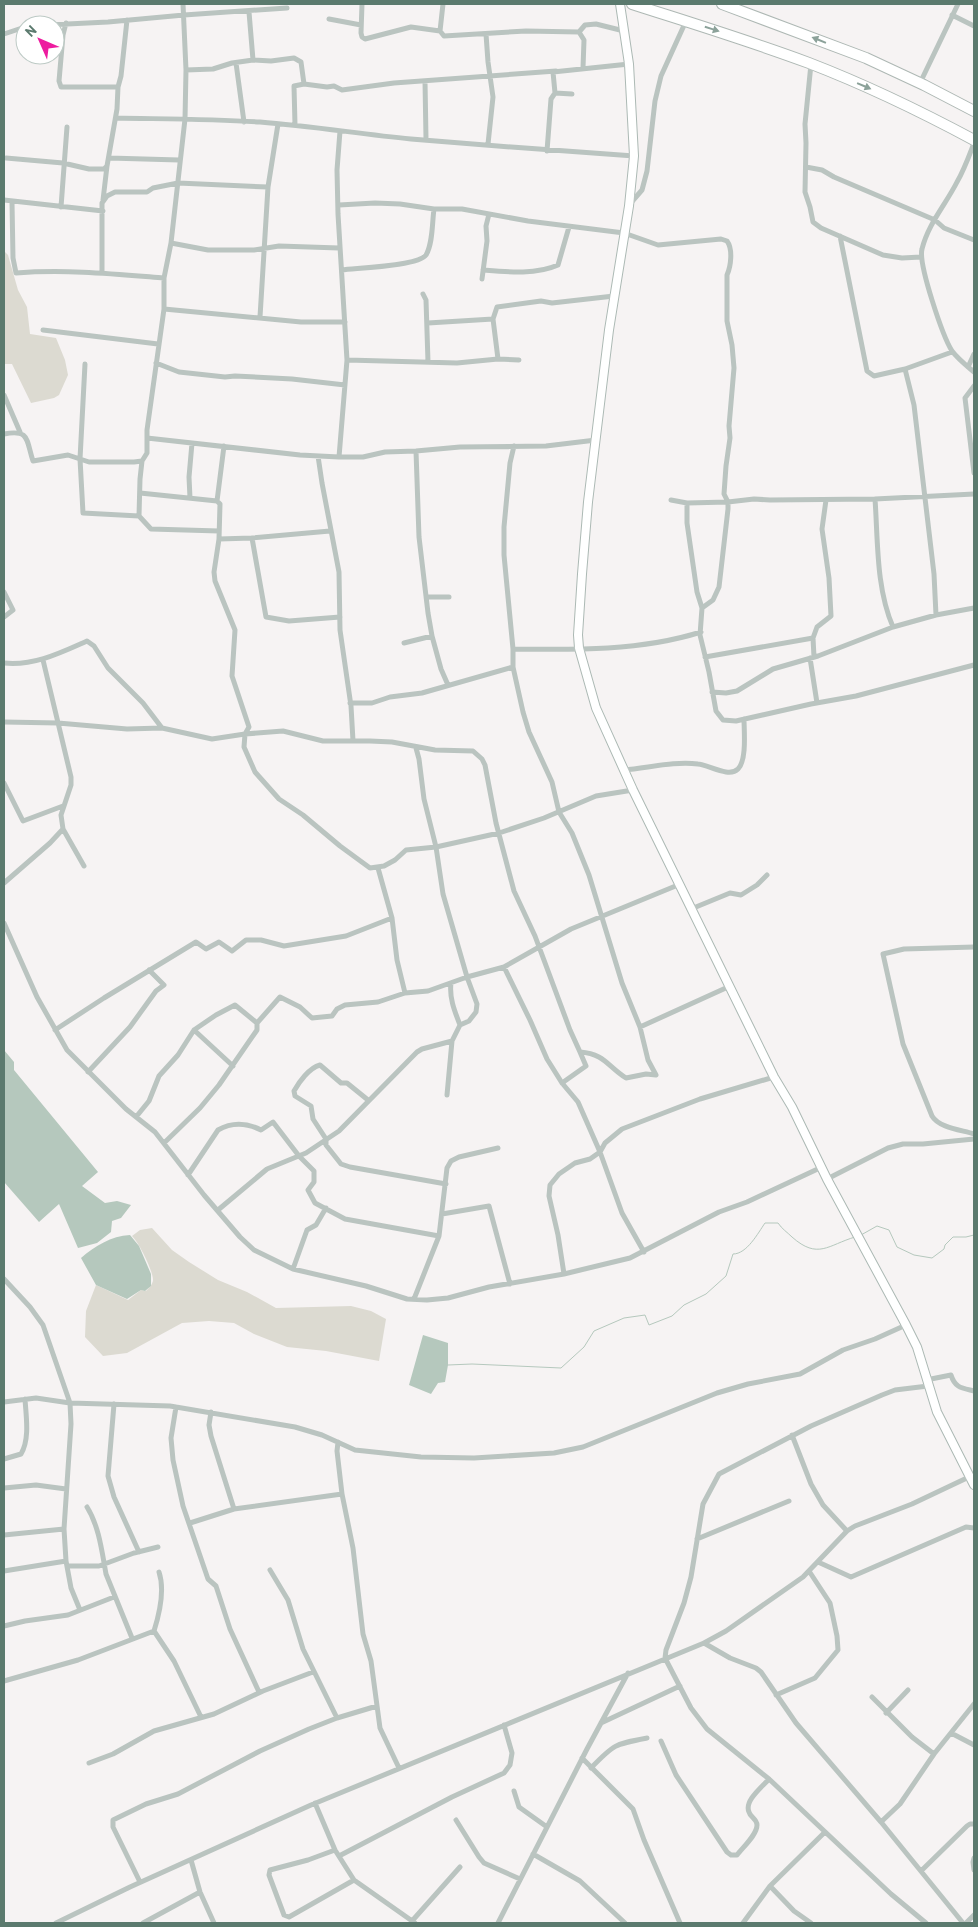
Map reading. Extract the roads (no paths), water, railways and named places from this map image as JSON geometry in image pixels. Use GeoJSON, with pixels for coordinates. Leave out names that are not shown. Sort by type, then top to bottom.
{"type":"FeatureCollection","features":[{"type":"Feature","properties":{"kind":"highway"},"geometry":{"type":"LineString","coordinates":[[632,4],[731,35],[811,64],[924,113],[974,142]]}},
{"type":"Feature","properties":{"kind":"highway"},"geometry":{"type":"LineString","coordinates":[[722,4],[866,58],[974,111]]}},
{"type":"Feature","properties":{"kind":"main road"},"geometry":{"type":"LineString","coordinates":[[620,4],[629,64],[634,124],[634,156],[629,206],[614,296],[596,440],[582,574],[578,635],[579,648],[596,708],[633,790],[728,987],[774,1077],[792,1107],[827,1179],[917,1347],[937,1412],[974,1485]]}},
{"type":"Feature","properties":{"kind":"street"},"geometry":{"type":"LineString","coordinates":[[139,516],[142,461],[147,453],[147,438],[158,344],[164,309],[164,278],[185,119],[186,70],[183,4]]}},
{"type":"Feature","properties":{"kind":"street"},"geometry":{"type":"LineString","coordinates":[[362,4],[362,37],[365,39],[411,27],[440,31],[444,36],[526,31],[579,32]]}},
{"type":"Feature","properties":{"kind":"street"},"geometry":{"type":"LineString","coordinates":[[440,31],[443,4]]}},
{"type":"Feature","properties":{"kind":"street"},"geometry":{"type":"LineString","coordinates":[[920,83],[958,4]]}},
{"type":"Feature","properties":{"kind":"street"},"geometry":{"type":"LineString","coordinates":[[118,87],[61,87],[63,35],[66,23],[108,22],[286,8]]}},
{"type":"Feature","properties":{"kind":"street"},"geometry":{"type":"LineString","coordinates":[[249,12],[253,60]]}},
{"type":"Feature","properties":{"kind":"street"},"geometry":{"type":"LineString","coordinates":[[952,15],[974,26]]}},
{"type":"Feature","properties":{"kind":"street"},"geometry":{"type":"LineString","coordinates":[[329,19],[361,25]]}},
{"type":"Feature","properties":{"kind":"street"},"geometry":{"type":"LineString","coordinates":[[102,272],[102,203],[116,118],[126,20]]}},
{"type":"Feature","properties":{"kind":"street"},"geometry":{"type":"LineString","coordinates":[[629,206],[642,190],[655,101],[661,76],[686,21]]}},
{"type":"Feature","properties":{"kind":"street"},"geometry":{"type":"LineString","coordinates":[[579,32],[585,25],[596,24],[624,30]]}},
{"type":"Feature","properties":{"kind":"street"},"geometry":{"type":"LineString","coordinates":[[579,32],[584,40],[583,68]]}},
{"type":"Feature","properties":{"kind":"street"},"geometry":{"type":"LineString","coordinates":[[486,34],[493,97],[488,144]]}},
{"type":"Feature","properties":{"kind":"street"},"geometry":{"type":"LineString","coordinates":[[186,70],[214,69],[253,60],[271,61],[294,58],[299,59],[302,66],[304,84]]}},
{"type":"Feature","properties":{"kind":"street"},"geometry":{"type":"LineString","coordinates":[[236,63],[244,122]]}},
{"type":"Feature","properties":{"kind":"street"},"geometry":{"type":"LineString","coordinates":[[296,125],[294,86],[304,84],[326,87],[334,86],[342,90],[394,83],[491,77],[629,64]]}},
{"type":"Feature","properties":{"kind":"street"},"geometry":{"type":"LineString","coordinates":[[811,64],[805,124],[805,192],[813,222],[820,228],[883,255],[902,258],[921,257]]}},
{"type":"Feature","properties":{"kind":"street"},"geometry":{"type":"LineString","coordinates":[[547,151],[551,99],[555,93],[553,72],[556,71]]}},
{"type":"Feature","properties":{"kind":"street"},"geometry":{"type":"LineString","coordinates":[[425,81],[426,139]]}},
{"type":"Feature","properties":{"kind":"street"},"geometry":{"type":"LineString","coordinates":[[555,93],[572,94]]}},
{"type":"Feature","properties":{"kind":"street"},"geometry":{"type":"LineString","coordinates":[[116,118],[185,119],[315,126],[340,131],[547,151],[634,156]]}},
{"type":"Feature","properties":{"kind":"street"},"geometry":{"type":"LineString","coordinates":[[260,317],[268,187],[278,124]]}},
{"type":"Feature","properties":{"kind":"street"},"geometry":{"type":"LineString","coordinates":[[60,207],[67,127]]}},
{"type":"Feature","properties":{"kind":"street"},"geometry":{"type":"LineString","coordinates":[[339,457],[347,360],[339,248],[337,170],[340,131]]}},
{"type":"Feature","properties":{"kind":"street"},"geometry":{"type":"LineString","coordinates":[[974,142],[958,182],[925,240],[921,257],[934,306],[952,352],[974,372]]}},
{"type":"Feature","properties":{"kind":"street"},"geometry":{"type":"LineString","coordinates":[[6,158],[63,163],[89,168],[104,169],[107,166]]}},
{"type":"Feature","properties":{"kind":"street"},"geometry":{"type":"LineString","coordinates":[[109,158],[179,160]]}},
{"type":"Feature","properties":{"kind":"street"},"geometry":{"type":"LineString","coordinates":[[806,167],[822,170],[834,177],[935,220],[944,228],[974,240]]}},
{"type":"Feature","properties":{"kind":"street"},"geometry":{"type":"LineString","coordinates":[[102,203],[107,196],[116,192],[147,192],[153,188],[178,182],[268,187]]}},
{"type":"Feature","properties":{"kind":"street"},"geometry":{"type":"LineString","coordinates":[[4,200],[103,210]]}},
{"type":"Feature","properties":{"kind":"street"},"geometry":{"type":"LineString","coordinates":[[12,202],[13,258],[16,273],[43,271],[102,272],[164,278]]}},
{"type":"Feature","properties":{"kind":"street"},"geometry":{"type":"LineString","coordinates":[[338,205],[392,203],[434,209],[462,209],[569,227],[624,233],[658,245],[721,239],[727,241],[731,246],[727,275],[727,321],[734,368],[729,426],[730,438],[724,494],[728,502],[718,587],[713,600],[702,608]]}},
{"type":"Feature","properties":{"kind":"street"},"geometry":{"type":"LineString","coordinates":[[342,270],[413,263],[425,258],[429,249],[434,209]]}},
{"type":"Feature","properties":{"kind":"street"},"geometry":{"type":"LineString","coordinates":[[482,280],[487,241],[486,226],[489,214]]}},
{"type":"Feature","properties":{"kind":"street"},"geometry":{"type":"LineString","coordinates":[[483,270],[504,272],[542,270],[558,265],[569,227]]}},
{"type":"Feature","properties":{"kind":"street"},"geometry":{"type":"LineString","coordinates":[[840,236],[867,371],[874,376],[905,370],[952,352]]}},
{"type":"Feature","properties":{"kind":"street"},"geometry":{"type":"LineString","coordinates":[[170,243],[208,250],[279,246],[339,248]]}},
{"type":"Feature","properties":{"kind":"street"},"geometry":{"type":"LineString","coordinates":[[423,294],[426,300],[428,323],[426,330],[428,362]]}},
{"type":"Feature","properties":{"kind":"street"},"geometry":{"type":"LineString","coordinates":[[498,359],[493,319],[497,307],[541,301],[552,302],[614,296]]}},
{"type":"Feature","properties":{"kind":"street"},"geometry":{"type":"LineString","coordinates":[[164,309],[309,323],[345,322]]}},
{"type":"Feature","properties":{"kind":"street"},"geometry":{"type":"LineString","coordinates":[[428,323],[493,319]]}},
{"type":"Feature","properties":{"kind":"street"},"geometry":{"type":"LineString","coordinates":[[43,330],[158,344]]}},
{"type":"Feature","properties":{"kind":"street"},"geometry":{"type":"LineString","coordinates":[[968,367],[974,354]]}},
{"type":"Feature","properties":{"kind":"street"},"geometry":{"type":"LineString","coordinates":[[347,360],[458,363],[498,359],[520,360]]}},
{"type":"Feature","properties":{"kind":"street"},"geometry":{"type":"LineString","coordinates":[[156,363],[178,372],[225,377],[292,379],[345,385]]}},
{"type":"Feature","properties":{"kind":"street"},"geometry":{"type":"LineString","coordinates":[[85,364],[80,459],[83,513],[139,516],[151,529],[219,531]]}},
{"type":"Feature","properties":{"kind":"street"},"geometry":{"type":"LineString","coordinates":[[905,370],[914,405],[934,574],[936,615]]}},
{"type":"Feature","properties":{"kind":"street"},"geometry":{"type":"LineString","coordinates":[[974,386],[965,398],[973,448],[974,473]]}},
{"type":"Feature","properties":{"kind":"street"},"geometry":{"type":"LineString","coordinates":[[4,395],[20,432],[27,438],[32,461],[68,456],[89,462],[142,461]]}},
{"type":"Feature","properties":{"kind":"street"},"geometry":{"type":"LineString","coordinates":[[4,434],[20,432]]}},
{"type":"Feature","properties":{"kind":"street"},"geometry":{"type":"LineString","coordinates":[[147,438],[339,457],[460,447],[546,446],[596,440]]}},
{"type":"Feature","properties":{"kind":"street"},"geometry":{"type":"LineString","coordinates":[[190,498],[189,477],[192,443]]}},
{"type":"Feature","properties":{"kind":"street"},"geometry":{"type":"LineString","coordinates":[[224,446],[217,501],[220,504],[219,539],[214,572],[235,633],[232,676],[249,727],[245,734],[244,747],[248,760],[255,772],[270,791],[370,868],[378,868],[395,860],[406,850],[436,847],[499,834],[596,796],[633,790]]}},
{"type":"Feature","properties":{"kind":"street"},"geometry":{"type":"LineString","coordinates":[[514,446],[510,463],[504,527],[513,667],[529,732],[552,782],[559,812],[572,833],[591,882],[618,963],[622,983],[640,1027],[648,1060],[656,1075],[646,1074],[626,1078],[614,1070],[607,1061],[593,1053],[580,1052]]}},
{"type":"Feature","properties":{"kind":"street"},"geometry":{"type":"LineString","coordinates":[[416,451],[419,537],[432,636],[441,670],[448,686]]}},
{"type":"Feature","properties":{"kind":"street"},"geometry":{"type":"LineString","coordinates":[[318,456],[330,531],[339,572],[340,630],[353,741]]}},
{"type":"Feature","properties":{"kind":"street"},"geometry":{"type":"LineString","coordinates":[[140,493],[217,501]]}},
{"type":"Feature","properties":{"kind":"street"},"geometry":{"type":"LineString","coordinates":[[672,500],[687,503],[754,499],[875,499],[974,494]]}},
{"type":"Feature","properties":{"kind":"street"},"geometry":{"type":"LineString","coordinates":[[875,499],[885,608],[893,627]]}},
{"type":"Feature","properties":{"kind":"street"},"geometry":{"type":"LineString","coordinates":[[817,702],[812,658],[813,638],[817,627],[831,616],[832,613],[822,529],[826,500]]}},
{"type":"Feature","properties":{"kind":"street"},"geometry":{"type":"LineString","coordinates":[[687,503],[687,523],[697,592],[702,608],[701,632],[717,714],[721,719],[729,722],[817,702],[856,696],[974,665]]}},
{"type":"Feature","properties":{"kind":"street"},"geometry":{"type":"LineString","coordinates":[[219,539],[330,531]]}},
{"type":"Feature","properties":{"kind":"street"},"geometry":{"type":"LineString","coordinates":[[252,538],[266,617],[289,620],[340,617]]}},
{"type":"Feature","properties":{"kind":"street"},"geometry":{"type":"LineString","coordinates":[[4,592],[13,610],[4,617]]}},
{"type":"Feature","properties":{"kind":"street"},"geometry":{"type":"LineString","coordinates":[[427,597],[449,596]]}},
{"type":"Feature","properties":{"kind":"street"},"geometry":{"type":"LineString","coordinates":[[712,692],[726,693],[736,691],[773,669],[812,658],[893,627],[936,615],[974,608]]}},
{"type":"Feature","properties":{"kind":"street"},"geometry":{"type":"LineString","coordinates":[[513,648],[617,647],[683,637],[701,632]]}},
{"type":"Feature","properties":{"kind":"street"},"geometry":{"type":"LineString","coordinates":[[404,642],[432,636]]}},
{"type":"Feature","properties":{"kind":"street"},"geometry":{"type":"LineString","coordinates":[[705,657],[813,638]]}},
{"type":"Feature","properties":{"kind":"street"},"geometry":{"type":"LineString","coordinates":[[4,663],[18,664],[43,660],[87,641],[94,646],[108,668],[147,707],[162,728]]}},
{"type":"Feature","properties":{"kind":"street"},"geometry":{"type":"LineString","coordinates":[[43,660],[71,785],[60,815],[64,829],[84,866]]}},
{"type":"Feature","properties":{"kind":"street"},"geometry":{"type":"LineString","coordinates":[[350,703],[372,703],[448,686],[513,667]]}},
{"type":"Feature","properties":{"kind":"street"},"geometry":{"type":"LineString","coordinates":[[624,770],[680,763],[702,765],[727,772],[735,771],[742,763],[745,746],[744,719]]}},
{"type":"Feature","properties":{"kind":"street"},"geometry":{"type":"LineString","coordinates":[[4,722],[58,722],[127,729],[162,728],[212,739],[245,734],[283,732],[323,741],[392,742],[416,748],[473,751],[482,758],[488,774],[491,801],[514,891],[535,936],[538,948],[586,1066],[562,1083]]}},
{"type":"Feature","properties":{"kind":"street"},"geometry":{"type":"LineString","coordinates":[[416,748],[427,814],[436,847],[443,894],[477,1009],[469,1021],[460,1025],[452,1041],[447,1095]]}},
{"type":"Feature","properties":{"kind":"street"},"geometry":{"type":"LineString","coordinates":[[4,783],[23,821],[63,806]]}},
{"type":"Feature","properties":{"kind":"street"},"geometry":{"type":"LineString","coordinates":[[4,883],[64,829]]}},
{"type":"Feature","properties":{"kind":"street"},"geometry":{"type":"LineString","coordinates":[[378,868],[392,918],[397,960],[405,993]]}},
{"type":"Feature","properties":{"kind":"street"},"geometry":{"type":"LineString","coordinates":[[691,909],[730,893],[741,895],[757,885],[767,875]]}},
{"type":"Feature","properties":{"kind":"street"},"geometry":{"type":"LineString","coordinates":[[256,1023],[280,997],[300,1007],[312,1018],[332,1016],[339,1008],[345,1005],[378,1002],[405,993],[428,991],[467,977],[504,967],[559,936],[601,916],[678,885]]}},
{"type":"Feature","properties":{"kind":"street"},"geometry":{"type":"LineString","coordinates":[[55,1030],[196,942],[206,949],[219,942],[232,951],[246,940],[261,940],[284,946],[346,936],[392,918]]}},
{"type":"Feature","properties":{"kind":"street"},"geometry":{"type":"LineString","coordinates":[[4,922],[37,997],[66,1050],[136,1117],[155,1132],[240,1237],[254,1250],[293,1269],[366,1286],[407,1299],[448,1298],[489,1287],[611,1264],[644,1252],[719,1212],[747,1202],[822,1167]]}},
{"type":"Feature","properties":{"kind":"street"},"geometry":{"type":"LineString","coordinates":[[974,947],[912,948],[883,954],[903,1044],[934,1120],[974,1134]]}},
{"type":"Feature","properties":{"kind":"street"},"geometry":{"type":"LineString","coordinates":[[504,967],[530,1020],[539,1044],[562,1083],[576,1097],[600,1152],[622,1213],[644,1252]]}},
{"type":"Feature","properties":{"kind":"street"},"geometry":{"type":"LineString","coordinates":[[88,1072],[130,1027],[156,991],[164,985],[149,970]]}},
{"type":"Feature","properties":{"kind":"street"},"geometry":{"type":"LineString","coordinates":[[451,983],[450,992],[460,1025]]}},
{"type":"Feature","properties":{"kind":"street"},"geometry":{"type":"LineString","coordinates":[[640,1027],[728,987]]}},
{"type":"Feature","properties":{"kind":"street"},"geometry":{"type":"LineString","coordinates":[[136,1117],[149,1100],[159,1076],[178,1055],[194,1030],[235,1005],[256,1023],[257,1030],[200,1108],[164,1143]]}},
{"type":"Feature","properties":{"kind":"street"},"geometry":{"type":"LineString","coordinates":[[194,1030],[232,1066]]}},
{"type":"Feature","properties":{"kind":"street"},"geometry":{"type":"LineString","coordinates":[[218,1210],[267,1169],[299,1156],[339,1131],[417,1052],[452,1041]]}},
{"type":"Feature","properties":{"kind":"street"},"geometry":{"type":"LineString","coordinates":[[368,1100],[347,1083],[341,1083],[320,1065],[314,1067],[294,1091],[295,1096],[311,1106],[313,1119],[326,1139],[326,1145],[341,1164],[446,1184]]}},
{"type":"Feature","properties":{"kind":"street"},"geometry":{"type":"LineString","coordinates":[[564,1274],[549,1196],[550,1186],[559,1174],[575,1163],[590,1159],[600,1152],[605,1143],[622,1129],[700,1099],[774,1077]]}},
{"type":"Feature","properties":{"kind":"street"},"geometry":{"type":"LineString","coordinates":[[188,1175],[215,1133],[225,1126],[249,1124],[261,1130],[273,1122],[299,1156],[314,1171],[314,1182],[308,1190],[315,1203],[345,1219],[439,1236]]}},
{"type":"Feature","properties":{"kind":"street"},"geometry":{"type":"LineString","coordinates":[[827,1179],[888,1148],[903,1144],[974,1139]]}},
{"type":"Feature","properties":{"kind":"street"},"geometry":{"type":"LineString","coordinates":[[414,1299],[439,1236],[447,1168],[451,1161],[459,1157],[498,1148]]}},
{"type":"Feature","properties":{"kind":"street"},"geometry":{"type":"LineString","coordinates":[[442,1214],[488,1206],[510,1284]]}},
{"type":"Feature","properties":{"kind":"street"},"geometry":{"type":"LineString","coordinates":[[293,1269],[307,1230],[316,1225],[326,1208]]}},
{"type":"Feature","properties":{"kind":"street"},"geometry":{"type":"LineString","coordinates":[[4,1279],[30,1307],[43,1325],[70,1404],[71,1424],[64,1529],[66,1563],[71,1588],[80,1610]]}},
{"type":"Feature","properties":{"kind":"street"},"geometry":{"type":"LineString","coordinates":[[4,1287],[10,1286]]}},
{"type":"Feature","properties":{"kind":"street"},"geometry":{"type":"LineString","coordinates":[[4,1402],[36,1398],[70,1404],[176,1406],[295,1426],[356,1450],[420,1457],[465,1458],[554,1452],[583,1447],[717,1393],[748,1384],[800,1374],[843,1350],[875,1339],[906,1325]]}},
{"type":"Feature","properties":{"kind":"street"},"geometry":{"type":"LineString","coordinates":[[926,1923],[891,1894],[769,1779],[706,1729],[691,1708],[665,1658],[666,1650],[684,1604],[703,1504],[719,1474],[792,1435],[895,1390],[928,1383],[951,1375],[954,1383],[974,1391]]}},
{"type":"Feature","properties":{"kind":"street"},"geometry":{"type":"LineString","coordinates":[[4,1459],[21,1454],[23,1451],[26,1435],[25,1399]]}},
{"type":"Feature","properties":{"kind":"street"},"geometry":{"type":"LineString","coordinates":[[114,1404],[108,1476],[114,1497],[139,1552]]}},
{"type":"Feature","properties":{"kind":"street"},"geometry":{"type":"LineString","coordinates":[[176,1406],[172,1423],[171,1447],[181,1500],[208,1580],[216,1586],[230,1629],[259,1692]]}},
{"type":"Feature","properties":{"kind":"street"},"geometry":{"type":"LineString","coordinates":[[211,1412],[211,1436],[234,1509]]}},
{"type":"Feature","properties":{"kind":"street"},"geometry":{"type":"LineString","coordinates":[[792,1435],[823,1506],[847,1531]]}},
{"type":"Feature","properties":{"kind":"street"},"geometry":{"type":"LineString","coordinates":[[338,1442],[337,1452],[342,1494],[354,1548],[363,1634],[370,1661],[383,1737],[399,1768]]}},
{"type":"Feature","properties":{"kind":"street"},"geometry":{"type":"LineString","coordinates":[[56,1923],[140,1882],[315,1803],[704,1643],[747,1617],[809,1571],[847,1531],[855,1526],[941,1492],[969,1477]]}},
{"type":"Feature","properties":{"kind":"street"},"geometry":{"type":"LineString","coordinates":[[4,1488],[36,1485],[66,1489]]}},
{"type":"Feature","properties":{"kind":"street"},"geometry":{"type":"LineString","coordinates":[[190,1523],[234,1509],[342,1494]]}},
{"type":"Feature","properties":{"kind":"street"},"geometry":{"type":"LineString","coordinates":[[697,1539],[788,1501]]}},
{"type":"Feature","properties":{"kind":"street"},"geometry":{"type":"LineString","coordinates":[[87,1507],[93,1519],[105,1563],[106,1574],[132,1638]]}},
{"type":"Feature","properties":{"kind":"street"},"geometry":{"type":"LineString","coordinates":[[818,1562],[851,1577],[966,1528],[974,1528]]}},
{"type":"Feature","properties":{"kind":"street"},"geometry":{"type":"LineString","coordinates":[[4,1535],[64,1529]]}},
{"type":"Feature","properties":{"kind":"street"},"geometry":{"type":"LineString","coordinates":[[4,1571],[66,1563],[99,1566],[158,1547]]}},
{"type":"Feature","properties":{"kind":"street"},"geometry":{"type":"LineString","coordinates":[[270,1570],[289,1604],[303,1649],[337,1718]]}},
{"type":"Feature","properties":{"kind":"street"},"geometry":{"type":"LineString","coordinates":[[776,1695],[815,1678],[838,1650],[830,1603],[809,1571]]}},
{"type":"Feature","properties":{"kind":"street"},"geometry":{"type":"LineString","coordinates":[[154,1631],[158,1619],[163,1586],[159,1572]]}},
{"type":"Feature","properties":{"kind":"street"},"geometry":{"type":"LineString","coordinates":[[4,1626],[63,1616],[114,1597]]}},
{"type":"Feature","properties":{"kind":"street"},"geometry":{"type":"LineString","coordinates":[[154,1631],[174,1660],[201,1717]]}},
{"type":"Feature","properties":{"kind":"street"},"geometry":{"type":"LineString","coordinates":[[4,1681],[78,1660],[154,1631]]}},
{"type":"Feature","properties":{"kind":"street"},"geometry":{"type":"LineString","coordinates":[[704,1643],[730,1658],[756,1668],[761,1672],[796,1723],[965,1923],[974,1915]]}},
{"type":"Feature","properties":{"kind":"street"},"geometry":{"type":"LineString","coordinates":[[89,1764],[113,1754],[154,1731],[214,1714],[259,1692],[313,1672]]}},
{"type":"Feature","properties":{"kind":"street"},"geometry":{"type":"LineString","coordinates":[[498,1923],[600,1723],[628,1673]]}},
{"type":"Feature","properties":{"kind":"street"},"geometry":{"type":"LineString","coordinates":[[600,1723],[680,1686]]}},
{"type":"Feature","properties":{"kind":"street"},"geometry":{"type":"LineString","coordinates":[[886,1713],[908,1690]]}},
{"type":"Feature","properties":{"kind":"street"},"geometry":{"type":"LineString","coordinates":[[872,1697],[912,1737],[934,1754]]}},
{"type":"Feature","properties":{"kind":"street"},"geometry":{"type":"LineString","coordinates":[[881,1822],[900,1804],[934,1754],[974,1704]]}},
{"type":"Feature","properties":{"kind":"street"},"geometry":{"type":"LineString","coordinates":[[140,1882],[113,1827],[113,1820],[146,1804],[178,1794],[260,1751],[337,1718],[377,1706]]}},
{"type":"Feature","properties":{"kind":"street"},"geometry":{"type":"LineString","coordinates":[[340,1856],[452,1797],[504,1773],[510,1765],[512,1753],[504,1725]]}},
{"type":"Feature","properties":{"kind":"street"},"geometry":{"type":"LineString","coordinates":[[951,1732],[974,1745]]}},
{"type":"Feature","properties":{"kind":"street"},"geometry":{"type":"LineString","coordinates":[[591,1768],[613,1746],[646,1738]]}},
{"type":"Feature","properties":{"kind":"street"},"geometry":{"type":"LineString","coordinates":[[661,1741],[676,1775],[727,1852],[731,1855],[737,1855],[756,1832],[756,1821],[749,1814],[748,1806],[754,1795],[769,1779]]}},
{"type":"Feature","properties":{"kind":"street"},"geometry":{"type":"LineString","coordinates":[[582,1758],[633,1809],[644,1840],[680,1923]]}},
{"type":"Feature","properties":{"kind":"street"},"geometry":{"type":"LineString","coordinates":[[514,1791],[519,1807],[547,1827]]}},
{"type":"Feature","properties":{"kind":"street"},"geometry":{"type":"LineString","coordinates":[[315,1803],[335,1850],[354,1880],[414,1922],[460,1867]]}},
{"type":"Feature","properties":{"kind":"street"},"geometry":{"type":"LineString","coordinates":[[456,1820],[484,1863],[520,1879]]}},
{"type":"Feature","properties":{"kind":"street"},"geometry":{"type":"LineString","coordinates":[[921,1871],[967,1826],[974,1824]]}},
{"type":"Feature","properties":{"kind":"street"},"geometry":{"type":"LineString","coordinates":[[743,1923],[770,1886],[825,1832]]}},
{"type":"Feature","properties":{"kind":"street"},"geometry":{"type":"LineString","coordinates":[[335,1850],[308,1860],[270,1870],[269,1875],[284,1915],[289,1918],[354,1880]]}},
{"type":"Feature","properties":{"kind":"street"},"geometry":{"type":"LineString","coordinates":[[533,1854],[580,1881],[625,1923]]}},
{"type":"Feature","properties":{"kind":"street"},"geometry":{"type":"LineString","coordinates":[[974,1858],[974,1870]]}},
{"type":"Feature","properties":{"kind":"street"},"geometry":{"type":"LineString","coordinates":[[191,1860],[200,1892],[214,1923]]}},
{"type":"Feature","properties":{"kind":"street"},"geometry":{"type":"LineString","coordinates":[[770,1886],[794,1910],[811,1923]]}},
{"type":"Feature","properties":{"kind":"street"},"geometry":{"type":"LineString","coordinates":[[143,1923],[200,1892]]}},
{"type":"Feature","properties":{"kind":"waterway"},"geometry":{"type":"LineString","coordinates":[[448,1365],[472,1364],[561,1368],[584,1347],[594,1331],[624,1318],[645,1315],[649,1325],[672,1316],[684,1305],[706,1294],[726,1276],[733,1254],[743,1251],[765,1223],[778,1223],[792,1237],[809,1248],[823,1249],[855,1237]]}},
{"type":"Feature","properties":{"kind":"waterway"},"geometry":{"type":"LineString","coordinates":[[861,1235],[877,1226],[889,1230],[897,1247],[914,1255],[932,1258],[944,1249],[945,1245],[953,1237],[974,1235]]}}]}
